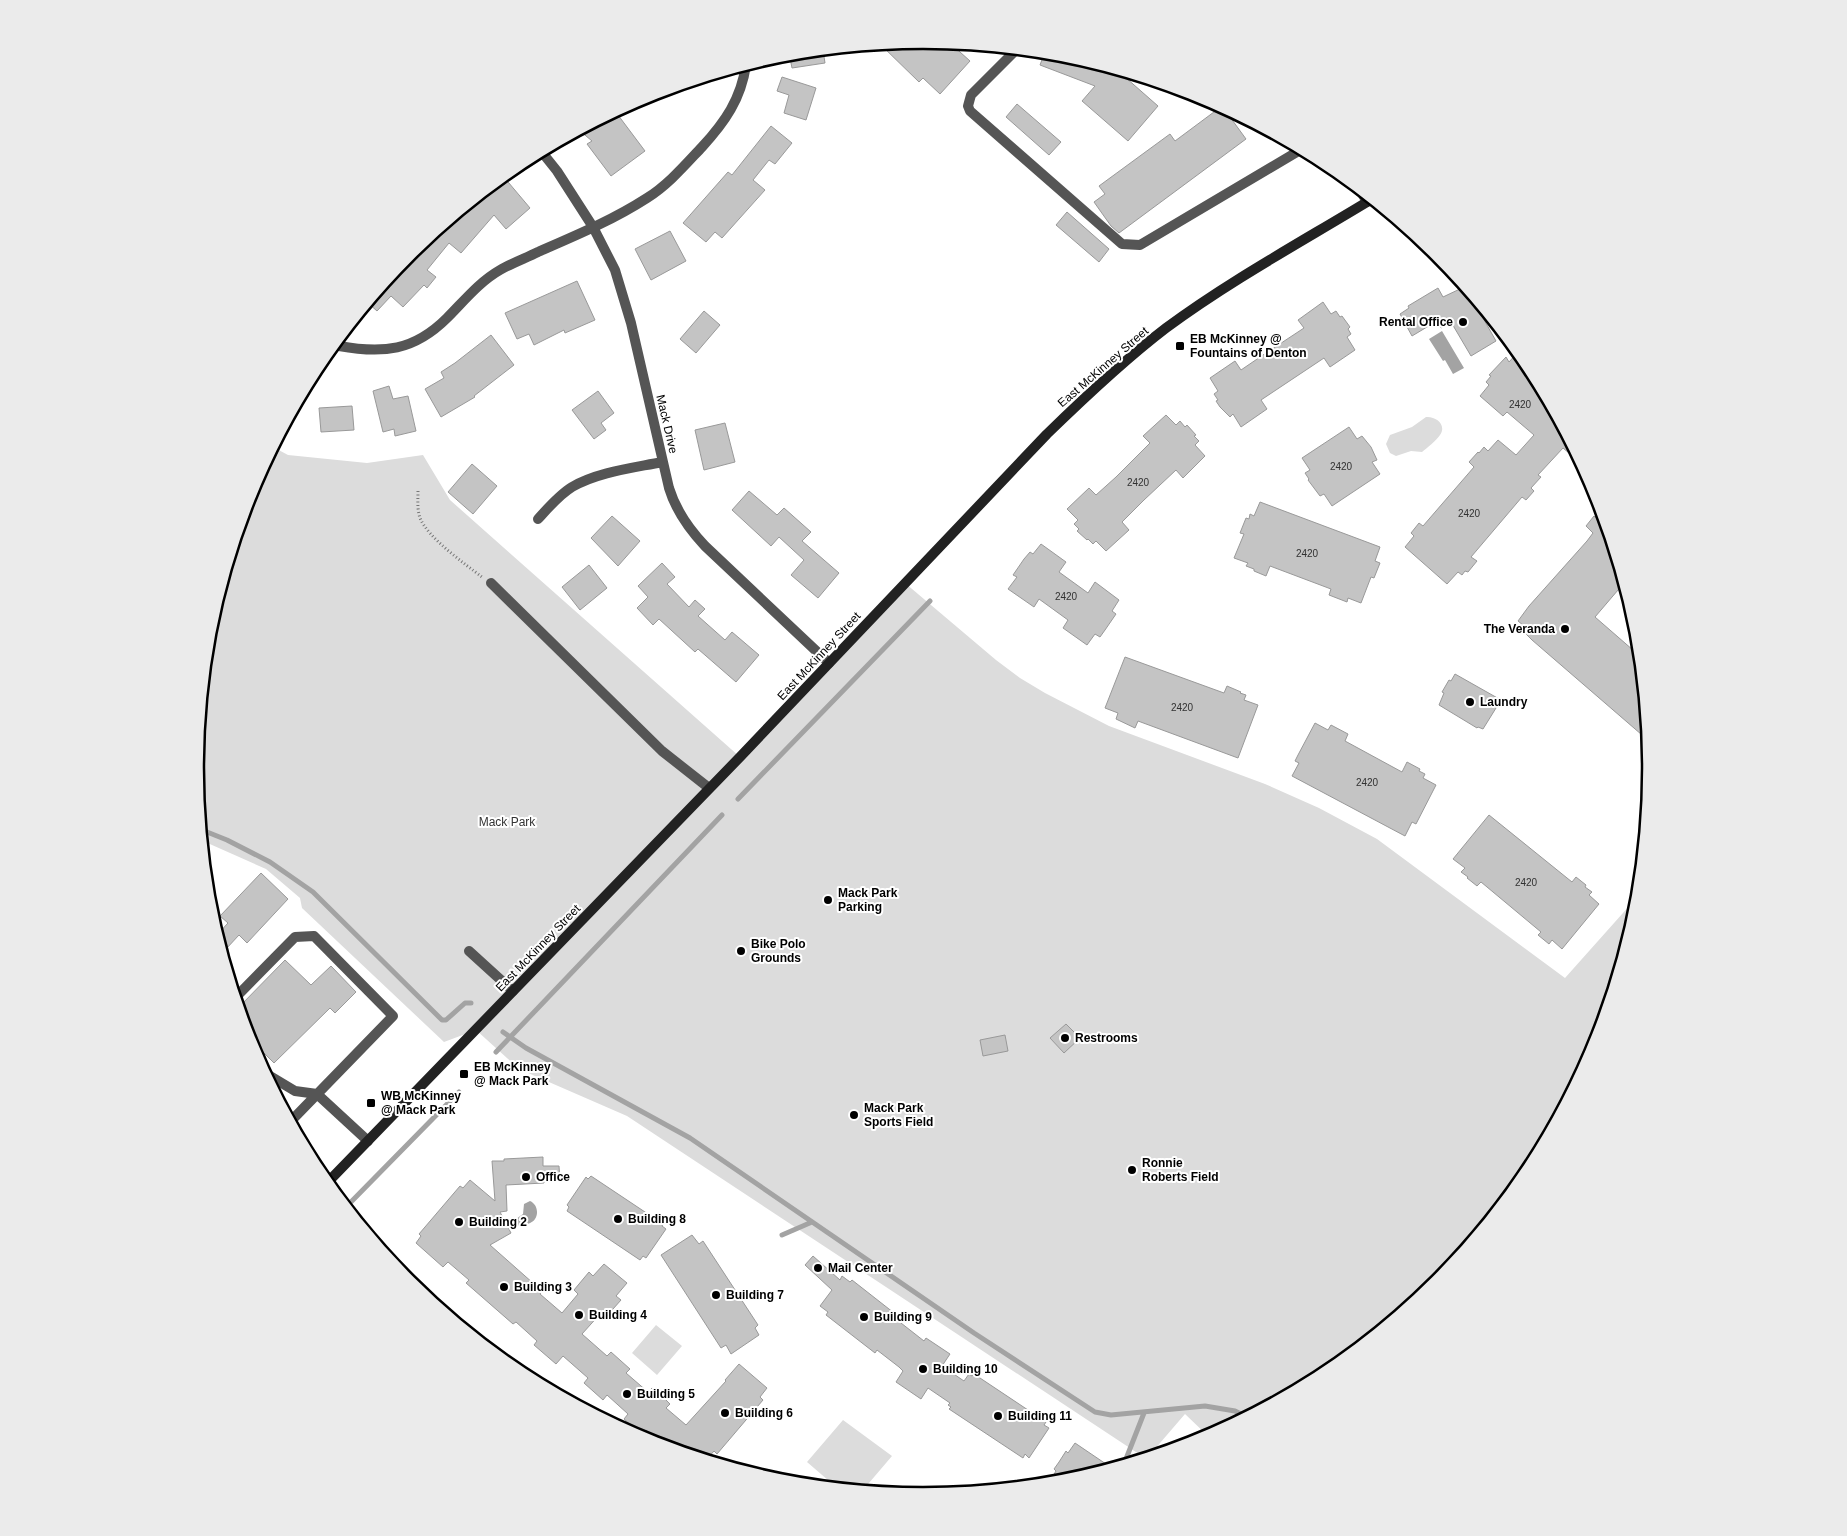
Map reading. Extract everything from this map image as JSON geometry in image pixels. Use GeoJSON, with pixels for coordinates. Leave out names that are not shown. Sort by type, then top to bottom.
{"type":"FeatureCollection","features":[{"type":"Feature","properties":{"kind":"main road","name":"East McKinney Street"},"geometry":{"type":"LineString","coordinates":[[333,1178],[1047,434],[1094,389],[1174,323],[1237,280],[1368,202]]}},
{"type":"Feature","properties":{"kind":"street"},"geometry":{"type":"LineString","coordinates":[[1008,54],[971,94],[968,106],[970,112],[1122,244],[1140,245],[1296,153]]}},
{"type":"Feature","properties":{"kind":"street"},"geometry":{"type":"LineString","coordinates":[[341,346],[361,350],[378,350],[396,348],[414,342],[439,325],[477,287],[501,269],[593,227],[648,198],[683,168],[720,127],[731,112],[741,87],[745,71]]}},
{"type":"Feature","properties":{"kind":"street","name":"Mack Drive"},"geometry":{"type":"LineString","coordinates":[[545,157],[593,227],[615,270],[626,305],[672,498],[690,529],[705,546],[829,663]]}},
{"type":"Feature","properties":{"kind":"street"},"geometry":{"type":"LineString","coordinates":[[538,519],[566,492],[585,481],[662,462]]}},
{"type":"Feature","properties":{"kind":"street"},"geometry":{"type":"LineString","coordinates":[[491,583],[662,751],[709,788]]}},
{"type":"Feature","properties":{"kind":"street"},"geometry":{"type":"LineString","coordinates":[[240,993],[295,937],[314,936],[393,1016],[295,1116]]}},
{"type":"Feature","properties":{"kind":"street"},"geometry":{"type":"LineString","coordinates":[[469,951],[513,991]]}},
{"type":"Feature","properties":{"kind":"street"},"geometry":{"type":"LineString","coordinates":[[275,1079],[296,1091],[317,1094],[368,1141]]}},
{"type":"Feature","properties":{"kind":"path"},"geometry":{"type":"LineString","coordinates":[[418,491],[418,509],[421,520],[431,534],[460,560],[491,583]]}},
{"type":"Feature","properties":{"kind":"green space"},"geometry":{"type":"Polygon","coordinates":[[[1426,417],[1437,420],[1441,425],[1442,431],[1436,439],[1422,452],[1411,451],[1396,456],[1390,453],[1386,444],[1390,435],[1412,427],[1426,417]]]}},
{"type":"Feature","properties":{"kind":"green space","name":"Mack Park"},"geometry":{"type":"Polygon","coordinates":[[[278,450],[288,455],[367,463],[423,455],[450,500],[740,757],[905,583],[996,660],[1020,678],[1045,693],[1109,726],[1265,784],[1319,808],[1377,839],[1565,978],[1629,906],[1605,999],[1569,1086],[1522,1168],[1464,1242],[1432,1277],[1398,1309],[1323,1366],[1283,1391],[1203,1431],[1185,1414],[1155,1449],[1139,1454],[627,1116],[519,1069],[476,1030],[444,1042],[302,908],[300,898],[266,869],[208,843],[204,768],[210,674],[218,628],[242,537],[278,450]]]}},
{"type":"Feature","properties":{"kind":"green space"},"geometry":{"type":"Polygon","coordinates":[[[656,1325],[682,1346],[657,1375],[632,1353],[656,1325]]]}},
{"type":"Feature","properties":{"kind":"green space"},"geometry":{"type":"Polygon","coordinates":[[[843,1420],[892,1456],[867,1485],[829,1481],[807,1462],[843,1420]]]}},
{"type":"Feature","properties":{"kind":"shaded area"},"geometry":{"type":"Polygon","coordinates":[[[1442,331],[1464,368],[1453,374],[1429,339],[1442,331]]]}},
{"type":"Feature","properties":{"kind":"shaded area"},"geometry":{"type":"Polygon","coordinates":[[[530,1201],[536,1206],[536,1217],[530,1223],[519,1226],[516,1219],[523,1214],[524,1204],[530,1201]]]}},
{"type":"Feature","properties":{"kind":"building"},"geometry":{"type":"Polygon","coordinates":[[[886,50],[957,50],[970,61],[940,94],[923,78],[919,82],[886,50]]]}},
{"type":"Feature","properties":{"kind":"building"},"geometry":{"type":"Polygon","coordinates":[[[824,56],[825,63],[792,68],[791,62],[824,56]]]}},
{"type":"Feature","properties":{"kind":"building"},"geometry":{"type":"Polygon","coordinates":[[[1042,59],[1126,78],[1158,106],[1128,141],[1082,101],[1095,86],[1040,65],[1042,59]]]}},
{"type":"Feature","properties":{"kind":"building"},"geometry":{"type":"Polygon","coordinates":[[[782,77],[816,88],[806,120],[784,113],[789,95],[777,91],[782,77]]]}},
{"type":"Feature","properties":{"kind":"building"},"geometry":{"type":"Polygon","coordinates":[[[1017,104],[1061,142],[1049,155],[1006,117],[1017,104]]]}},
{"type":"Feature","properties":{"kind":"building"},"geometry":{"type":"Polygon","coordinates":[[[1216,111],[1230,118],[1246,139],[1119,233],[1111,226],[1094,202],[1105,194],[1099,186],[1170,134],[1175,141],[1216,111]]]}},
{"type":"Feature","properties":{"kind":"building"},"geometry":{"type":"Polygon","coordinates":[[[619,116],[645,151],[611,176],[587,144],[592,141],[584,134],[619,116]]]}},
{"type":"Feature","properties":{"kind":"building"},"geometry":{"type":"Polygon","coordinates":[[[771,126],[792,143],[775,164],[769,160],[753,180],[765,190],[722,238],[715,232],[706,242],[683,223],[728,172],[732,175],[771,126]]]}},
{"type":"Feature","properties":{"kind":"building"},"geometry":{"type":"Polygon","coordinates":[[[508,182],[530,208],[506,229],[494,215],[461,253],[449,243],[427,270],[436,277],[427,288],[424,285],[403,307],[391,296],[377,311],[372,307],[415,259],[449,227],[508,182]]]}},
{"type":"Feature","properties":{"kind":"building"},"geometry":{"type":"Polygon","coordinates":[[[1067,212],[1109,249],[1099,262],[1056,225],[1067,212]]]}},
{"type":"Feature","properties":{"kind":"building"},"geometry":{"type":"Polygon","coordinates":[[[670,231],[686,261],[651,280],[635,249],[670,231]]]}},
{"type":"Feature","properties":{"kind":"building"},"geometry":{"type":"Polygon","coordinates":[[[577,281],[595,320],[565,333],[564,330],[534,345],[529,334],[517,339],[505,313],[577,281]]]}},
{"type":"Feature","properties":{"kind":"building","name":"Rental Office"},"geometry":{"type":"Polygon","coordinates":[[[1438,288],[1443,297],[1460,289],[1481,314],[1496,341],[1471,356],[1451,322],[1441,328],[1437,321],[1412,336],[1400,314],[1409,308],[1408,306],[1438,288]]]}},
{"type":"Feature","properties":{"kind":"building"},"geometry":{"type":"Polygon","coordinates":[[[1323,302],[1331,314],[1336,311],[1350,327],[1348,329],[1351,334],[1347,337],[1355,350],[1330,367],[1324,358],[1261,400],[1267,409],[1241,427],[1233,414],[1230,417],[1216,401],[1218,400],[1214,394],[1218,391],[1210,378],[1235,361],[1241,370],[1304,328],[1298,320],[1323,302]]]}},
{"type":"Feature","properties":{"kind":"building"},"geometry":{"type":"Polygon","coordinates":[[[704,311],[720,325],[696,353],[680,339],[704,311]]]}},
{"type":"Feature","properties":{"kind":"building"},"geometry":{"type":"Polygon","coordinates":[[[491,335],[514,365],[475,397],[441,417],[425,389],[444,378],[441,372],[491,335]]]}},
{"type":"Feature","properties":{"kind":"building"},"geometry":{"type":"Polygon","coordinates":[[[1506,357],[1509,362],[1514,357],[1522,368],[1571,455],[1563,448],[1538,475],[1541,477],[1531,488],[1534,491],[1526,500],[1522,497],[1471,557],[1477,561],[1468,572],[1465,571],[1462,575],[1458,572],[1447,584],[1405,547],[1414,536],[1411,533],[1419,523],[1423,526],[1474,467],[1469,462],[1478,452],[1484,447],[1488,451],[1498,440],[1516,455],[1534,435],[1507,412],[1503,416],[1480,396],[1489,385],[1486,382],[1491,376],[1489,375],[1506,357]]]}},
{"type":"Feature","properties":{"kind":"building"},"geometry":{"type":"Polygon","coordinates":[[[389,386],[393,399],[408,396],[416,431],[395,436],[394,429],[383,432],[373,391],[389,386]]]}},
{"type":"Feature","properties":{"kind":"building"},"geometry":{"type":"Polygon","coordinates":[[[598,391],[614,413],[601,423],[606,430],[594,439],[572,410],[598,391]]]}},
{"type":"Feature","properties":{"kind":"building"},"geometry":{"type":"Polygon","coordinates":[[[352,406],[354,430],[321,432],[319,408],[352,406]]]}},
{"type":"Feature","properties":{"kind":"building"},"geometry":{"type":"Polygon","coordinates":[[[1166,415],[1176,425],[1180,421],[1185,427],[1187,425],[1199,441],[1195,445],[1205,456],[1183,478],[1176,470],[1144,500],[1122,522],[1129,530],[1106,551],[1096,541],[1093,544],[1077,531],[1079,529],[1074,524],[1078,520],[1067,509],[1089,488],[1096,495],[1116,477],[1150,443],[1143,436],[1166,415]]]}},
{"type":"Feature","properties":{"kind":"building"},"geometry":{"type":"Polygon","coordinates":[[[725,423],[735,462],[704,470],[695,430],[725,423]]]}},
{"type":"Feature","properties":{"kind":"building"},"geometry":{"type":"Polygon","coordinates":[[[1349,427],[1357,439],[1362,436],[1371,447],[1377,460],[1372,462],[1380,474],[1332,506],[1324,494],[1320,496],[1308,480],[1305,473],[1310,470],[1302,458],[1349,427]]]}},
{"type":"Feature","properties":{"kind":"building"},"geometry":{"type":"Polygon","coordinates":[[[472,464],[497,486],[473,514],[448,492],[472,464]]]}},
{"type":"Feature","properties":{"kind":"building"},"geometry":{"type":"Polygon","coordinates":[[[749,491],[777,515],[784,508],[811,532],[802,541],[839,573],[818,598],[791,575],[804,560],[779,537],[771,546],[732,510],[749,491]]]}},
{"type":"Feature","properties":{"kind":"building"},"geometry":{"type":"Polygon","coordinates":[[[1260,502],[1380,547],[1375,561],[1380,563],[1374,578],[1371,577],[1361,603],[1348,598],[1347,602],[1329,595],[1331,589],[1270,566],[1266,576],[1246,566],[1248,563],[1234,558],[1244,534],[1240,533],[1246,518],[1249,519],[1250,514],[1254,516],[1260,502]]]}},
{"type":"Feature","properties":{"kind":"building"},"geometry":{"type":"Polygon","coordinates":[[[612,516],[640,541],[618,566],[591,538],[612,516]]]}},
{"type":"Feature","properties":{"kind":"building","name":"The Veranda"},"geometry":{"type":"Polygon","coordinates":[[[1594,516],[1605,537],[1620,588],[1595,617],[1633,650],[1637,674],[1642,735],[1532,640],[1526,634],[1529,630],[1518,621],[1587,541],[1593,533],[1586,526],[1594,516]]]}},
{"type":"Feature","properties":{"kind":"building"},"geometry":{"type":"Polygon","coordinates":[[[1041,544],[1066,562],[1059,572],[1088,593],[1095,582],[1119,600],[1112,611],[1116,614],[1105,630],[1100,637],[1095,634],[1087,645],[1063,628],[1068,620],[1039,599],[1034,607],[1008,589],[1017,577],[1013,575],[1024,559],[1030,552],[1033,554],[1041,544]]]}},
{"type":"Feature","properties":{"kind":"building"},"geometry":{"type":"Polygon","coordinates":[[[662,563],[675,577],[667,584],[689,607],[695,600],[705,609],[698,616],[725,640],[732,632],[759,655],[736,682],[698,649],[695,652],[659,619],[653,625],[637,608],[648,597],[638,586],[662,563]]]}},
{"type":"Feature","properties":{"kind":"building"},"geometry":{"type":"Polygon","coordinates":[[[589,565],[607,588],[580,610],[562,587],[589,565]]]}},
{"type":"Feature","properties":{"kind":"building"},"geometry":{"type":"Polygon","coordinates":[[[1125,657],[1224,693],[1227,686],[1246,695],[1244,700],[1258,705],[1238,758],[1138,721],[1135,728],[1116,719],[1118,713],[1105,708],[1125,657]]]}},
{"type":"Feature","properties":{"kind":"building","name":"Laundry"},"geometry":{"type":"Polygon","coordinates":[[[1455,674],[1501,700],[1483,729],[1477,728],[1439,705],[1444,693],[1442,692],[1455,674]]]}},
{"type":"Feature","properties":{"kind":"building"},"geometry":{"type":"Polygon","coordinates":[[[1315,723],[1328,730],[1331,725],[1348,734],[1345,741],[1402,772],[1407,762],[1425,774],[1423,778],[1436,785],[1416,824],[1412,822],[1405,836],[1292,776],[1299,763],[1295,761],[1315,723]]]}},
{"type":"Feature","properties":{"kind":"building"},"geometry":{"type":"Polygon","coordinates":[[[1489,815],[1572,882],[1576,877],[1586,885],[1585,887],[1592,892],[1589,895],[1599,904],[1562,949],[1552,940],[1549,944],[1538,935],[1541,932],[1481,882],[1477,886],[1467,878],[1461,872],[1465,868],[1453,859],[1489,815]]]}},
{"type":"Feature","properties":{"kind":"building"},"geometry":{"type":"Polygon","coordinates":[[[261,873],[288,899],[247,943],[239,935],[227,947],[223,929],[228,923],[220,916],[261,873]]]}},
{"type":"Feature","properties":{"kind":"building"},"geometry":{"type":"Polygon","coordinates":[[[285,960],[311,985],[331,966],[356,992],[335,1013],[330,1008],[274,1063],[263,1052],[243,1003],[285,960]]]}},
{"type":"Feature","properties":{"kind":"building","name":"Restrooms"},"geometry":{"type":"Polygon","coordinates":[[[1066,1024],[1080,1038],[1064,1053],[1050,1038],[1066,1024]]]}},
{"type":"Feature","properties":{"kind":"building"},"geometry":{"type":"Polygon","coordinates":[[[1005,1035],[1008,1051],[983,1056],[980,1040],[1005,1035]]]}},
{"type":"Feature","properties":{"kind":"building"},"geometry":{"type":"Polygon","coordinates":[[[543,1157],[543,1166],[559,1166],[560,1181],[506,1185],[507,1211],[500,1212],[511,1233],[490,1245],[542,1291],[540,1294],[562,1313],[578,1294],[574,1290],[589,1272],[593,1276],[604,1264],[627,1283],[616,1296],[621,1300],[605,1318],[600,1314],[582,1334],[607,1356],[611,1352],[630,1369],[626,1373],[648,1392],[652,1388],[661,1395],[670,1404],[666,1408],[686,1425],[739,1364],[767,1388],[760,1397],[763,1400],[717,1454],[714,1451],[711,1455],[692,1449],[631,1425],[624,1419],[628,1414],[607,1395],[603,1400],[584,1383],[588,1378],[563,1356],[556,1364],[534,1345],[537,1341],[516,1322],[513,1324],[466,1283],[469,1280],[448,1262],[443,1267],[416,1243],[421,1236],[419,1234],[460,1186],[463,1188],[470,1180],[495,1201],[492,1161],[504,1161],[504,1159],[543,1157]]]}},
{"type":"Feature","properties":{"kind":"building","name":"Building 8"},"geometry":{"type":"Polygon","coordinates":[[[591,1176],[663,1224],[662,1226],[666,1229],[646,1258],[643,1256],[640,1260],[567,1211],[569,1207],[567,1205],[586,1177],[588,1179],[591,1176]]]}},
{"type":"Feature","properties":{"kind":"building","name":"Building 7"},"geometry":{"type":"Polygon","coordinates":[[[692,1235],[699,1244],[703,1241],[758,1325],[755,1328],[759,1335],[731,1354],[726,1345],[721,1348],[661,1255],[692,1235]]]}},
{"type":"Feature","properties":{"kind":"building"},"geometry":{"type":"Polygon","coordinates":[[[813,1256],[840,1280],[842,1276],[850,1282],[852,1280],[903,1320],[901,1323],[924,1341],[926,1338],[950,1354],[942,1366],[964,1381],[969,1374],[972,1376],[974,1374],[1046,1422],[1044,1425],[1049,1428],[1029,1458],[1025,1454],[1023,1458],[949,1409],[951,1407],[948,1405],[950,1403],[928,1388],[921,1399],[896,1382],[903,1371],[899,1367],[877,1350],[875,1353],[826,1315],[828,1312],[820,1306],[832,1290],[805,1265],[813,1256]]]}},
{"type":"Feature","properties":{"kind":"building"},"geometry":{"type":"Polygon","coordinates":[[[1075,1443],[1106,1464],[1054,1475],[1056,1471],[1054,1469],[1066,1451],[1068,1453],[1075,1443]]]}},
{"type":"Feature","properties":{"kind":"waterway"},"geometry":{"type":"LineString","coordinates":[[738,799],[930,601]]}},
{"type":"Feature","properties":{"kind":"waterway"},"geometry":{"type":"LineString","coordinates":[[496,1052],[722,815]]}},
{"type":"Feature","properties":{"kind":"waterway"},"geometry":{"type":"LineString","coordinates":[[207,832],[270,862],[313,892],[442,1020],[446,1020],[465,1003],[471,1003]]}},
{"type":"Feature","properties":{"kind":"waterway"},"geometry":{"type":"LineString","coordinates":[[503,1032],[526,1048],[690,1138],[974,1333],[1095,1412],[1111,1415],[1205,1406],[1235,1411],[1240,1414]]}},
{"type":"Feature","properties":{"kind":"waterway"},"geometry":{"type":"LineString","coordinates":[[350,1203],[459,1092]]}},
{"type":"Feature","properties":{"kind":"waterway"},"geometry":{"type":"LineString","coordinates":[[782,1235],[812,1222]]}},
{"type":"Feature","properties":{"kind":"waterway"},"geometry":{"type":"LineString","coordinates":[[1126,1458],[1144,1413]]}},
{"type":"Feature","properties":{"kind":"place","name":"Rental Office"},"geometry":{"type":"Point","coordinates":[1463,322]}},
{"type":"Feature","properties":{"kind":"place","name":"EB McKinney @ Fountains of Denton"},"geometry":{"type":"Point","coordinates":[1180,346]}},
{"type":"Feature","properties":{"kind":"place","name":"The Veranda"},"geometry":{"type":"Point","coordinates":[1565,629]}},
{"type":"Feature","properties":{"kind":"place","name":"Laundry"},"geometry":{"type":"Point","coordinates":[1470,702]}},
{"type":"Feature","properties":{"kind":"place","name":"Mack Park Parking"},"geometry":{"type":"Point","coordinates":[828,900]}},
{"type":"Feature","properties":{"kind":"place","name":"Bike Polo Grounds"},"geometry":{"type":"Point","coordinates":[741,951]}},
{"type":"Feature","properties":{"kind":"place","name":"Restrooms"},"geometry":{"type":"Point","coordinates":[1065,1038]}},
{"type":"Feature","properties":{"kind":"place","name":"EB McKinney @ Mack Park"},"geometry":{"type":"Point","coordinates":[464,1074]}},
{"type":"Feature","properties":{"kind":"place","name":"WB McKinney @ Mack Park"},"geometry":{"type":"Point","coordinates":[371,1103]}},
{"type":"Feature","properties":{"kind":"place","name":"Mack Park Sports Field"},"geometry":{"type":"Point","coordinates":[854,1115]}},
{"type":"Feature","properties":{"kind":"place","name":"Ronnie Roberts Field"},"geometry":{"type":"Point","coordinates":[1132,1170]}},
{"type":"Feature","properties":{"kind":"place","name":"Office"},"geometry":{"type":"Point","coordinates":[526,1177]}},
{"type":"Feature","properties":{"kind":"place","name":"Building 8"},"geometry":{"type":"Point","coordinates":[618,1219]}},
{"type":"Feature","properties":{"kind":"place","name":"Building 2"},"geometry":{"type":"Point","coordinates":[459,1222]}},
{"type":"Feature","properties":{"kind":"place","name":"Mail Center"},"geometry":{"type":"Point","coordinates":[818,1268]}},
{"type":"Feature","properties":{"kind":"place","name":"Building 3"},"geometry":{"type":"Point","coordinates":[504,1287]}},
{"type":"Feature","properties":{"kind":"place","name":"Building 7"},"geometry":{"type":"Point","coordinates":[716,1295]}},
{"type":"Feature","properties":{"kind":"place","name":"Building 4"},"geometry":{"type":"Point","coordinates":[579,1315]}},
{"type":"Feature","properties":{"kind":"place","name":"Building 9"},"geometry":{"type":"Point","coordinates":[864,1317]}},
{"type":"Feature","properties":{"kind":"place","name":"Building 10"},"geometry":{"type":"Point","coordinates":[923,1369]}},
{"type":"Feature","properties":{"kind":"place","name":"Building 5"},"geometry":{"type":"Point","coordinates":[627,1394]}},
{"type":"Feature","properties":{"kind":"place","name":"Building 6"},"geometry":{"type":"Point","coordinates":[725,1413]}},
{"type":"Feature","properties":{"kind":"place","name":"Building 11"},"geometry":{"type":"Point","coordinates":[998,1416]}}]}
